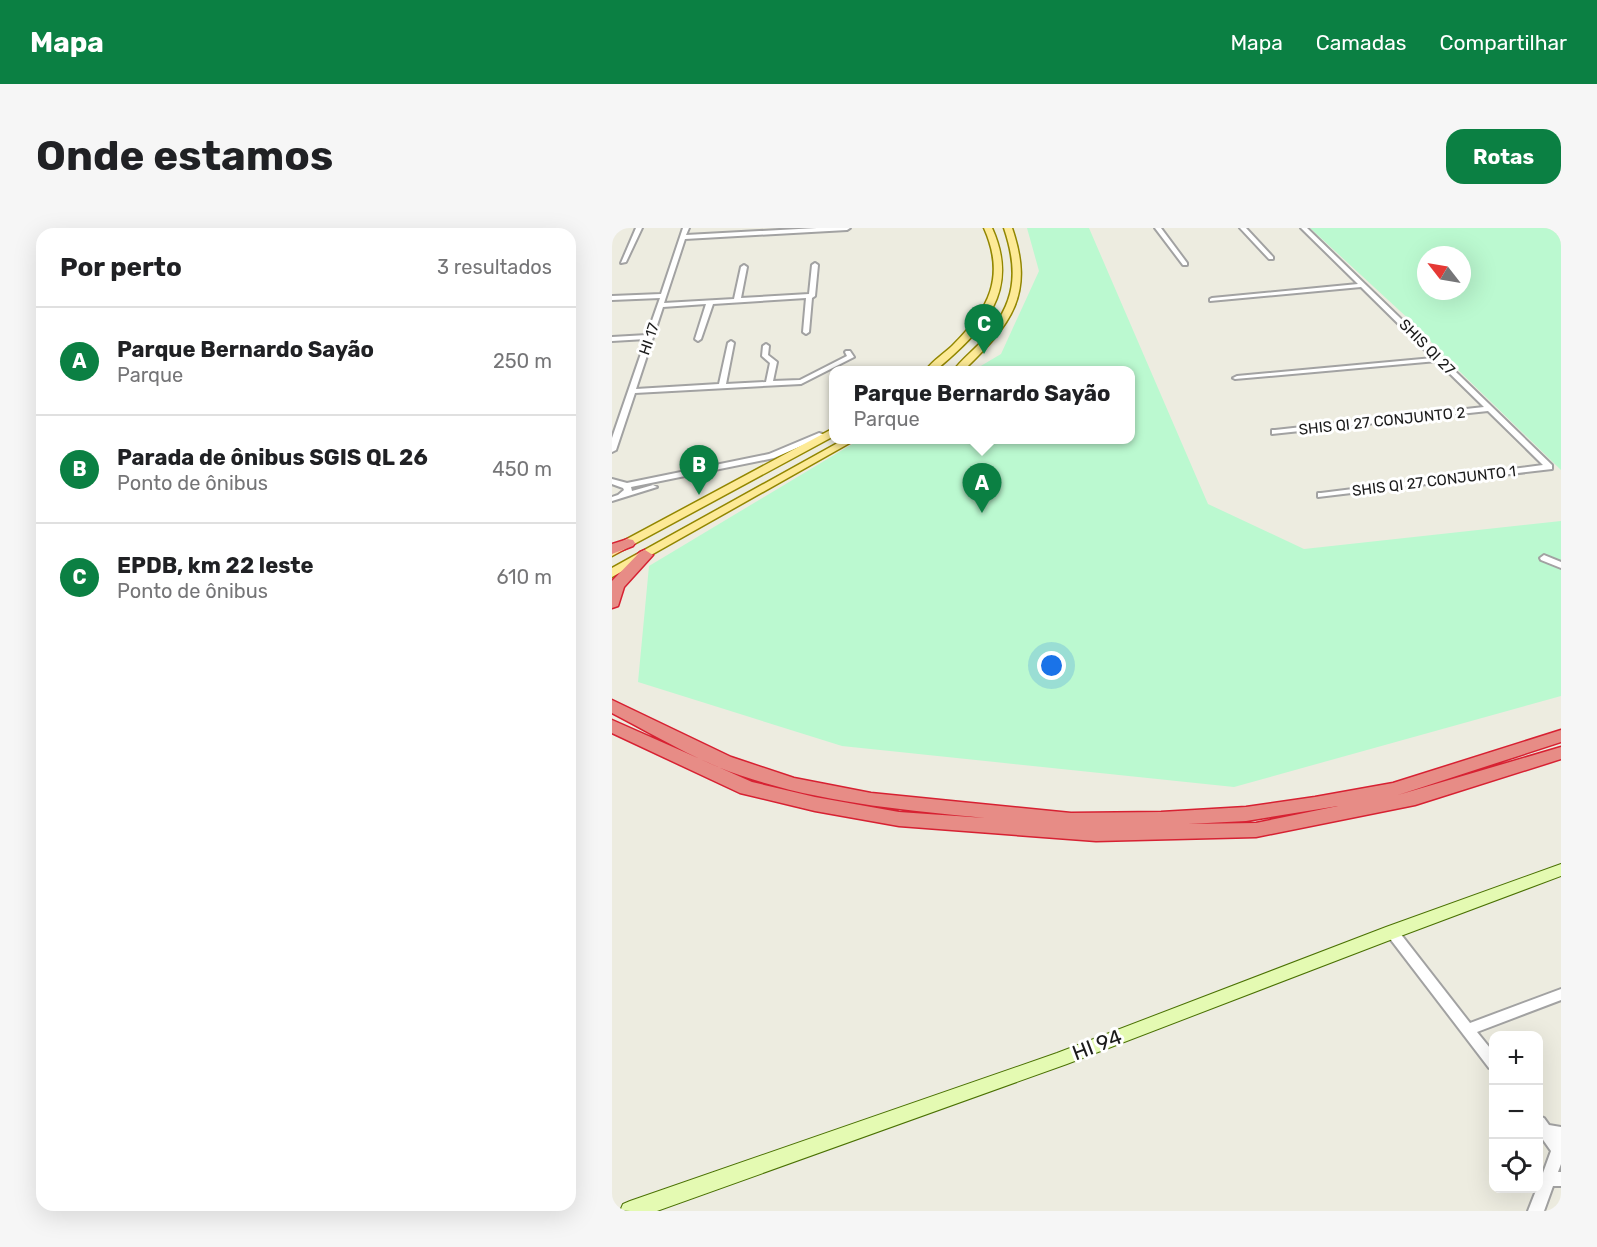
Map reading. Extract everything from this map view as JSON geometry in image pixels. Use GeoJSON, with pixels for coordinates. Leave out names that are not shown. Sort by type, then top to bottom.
{"type":"FeatureCollection","features":[{"type":"Feature","properties":{"kind":"highway"},"geometry":{"type":"LineString","coordinates":[[612,550],[628,543]]}},
{"type":"Feature","properties":{"kind":"highway"},"geometry":{"type":"LineString","coordinates":[[612,603],[616,586],[645,555]]}},
{"type":"Feature","properties":{"kind":"highway"},"geometry":{"type":"LineString","coordinates":[[614,711],[724,762],[792,784],[871,800],[1071,820],[1161,819],[1246,814],[1315,804],[1394,789],[1561,736]]}},
{"type":"Feature","properties":{"kind":"highway"},"geometry":{"type":"LineString","coordinates":[[614,711],[686,762],[747,788],[815,804],[899,819],[1096,834],[1256,830],[1415,798],[1561,753]]}},
{"type":"Feature","properties":{"kind":"main road"},"geometry":{"type":"LineString","coordinates":[[935,366],[969,335],[991,301],[999,267],[998,251],[988,228]]}},
{"type":"Feature","properties":{"kind":"main road"},"geometry":{"type":"LineString","coordinates":[[963,366],[984,347],[1001,326],[1020,278],[1020,262],[1008,228]]}},
{"type":"Feature","properties":{"kind":"main road"},"geometry":{"type":"LineString","coordinates":[[628,543],[829,433]]}},
{"type":"Feature","properties":{"kind":"main road"},"geometry":{"type":"LineString","coordinates":[[612,573],[843,444]]}},
{"type":"Feature","properties":{"kind":"street"},"geometry":{"type":"LineString","coordinates":[[623,262],[639,228]]}},
{"type":"Feature","properties":{"kind":"street","name":"HI 17"},"geometry":{"type":"LineString","coordinates":[[612,450],[686,228]]}},
{"type":"Feature","properties":{"kind":"street"},"geometry":{"type":"LineString","coordinates":[[683,237],[754,231],[847,228]]}},
{"type":"Feature","properties":{"kind":"street"},"geometry":{"type":"LineString","coordinates":[[1158,228],[1181,265],[1194,264]]}},
{"type":"Feature","properties":{"kind":"street"},"geometry":{"type":"LineString","coordinates":[[1243,228],[1271,258]]}},
{"type":"Feature","properties":{"kind":"street","name":"SHIS QI 27"},"geometry":{"type":"LineString","coordinates":[[1304,228],[1548,464],[1548,468]]}},
{"type":"Feature","properties":{"kind":"street"},"geometry":{"type":"LineString","coordinates":[[1263,259],[1280,257]]}},
{"type":"Feature","properties":{"kind":"street"},"geometry":{"type":"LineString","coordinates":[[806,332],[814,265]]}},
{"type":"Feature","properties":{"kind":"street"},"geometry":{"type":"LineString","coordinates":[[737,301],[744,267]]}},
{"type":"Feature","properties":{"kind":"street"},"geometry":{"type":"LineString","coordinates":[[1212,300],[1363,285]]}},
{"type":"Feature","properties":{"kind":"street"},"geometry":{"type":"LineString","coordinates":[[612,298],[663,296]]}},
{"type":"Feature","properties":{"kind":"street"},"geometry":{"type":"LineString","coordinates":[[660,305],[811,296]]}},
{"type":"Feature","properties":{"kind":"street"},"geometry":{"type":"LineString","coordinates":[[698,339],[710,303]]}},
{"type":"Feature","properties":{"kind":"street"},"geometry":{"type":"LineString","coordinates":[[612,339],[649,337]]}},
{"type":"Feature","properties":{"kind":"street"},"geometry":{"type":"LineString","coordinates":[[722,387],[731,343]]}},
{"type":"Feature","properties":{"kind":"street"},"geometry":{"type":"LineString","coordinates":[[766,346],[765,356],[774,362],[769,384]]}},
{"type":"Feature","properties":{"kind":"street"},"geometry":{"type":"LineString","coordinates":[[833,366],[851,357],[848,352]]}},
{"type":"Feature","properties":{"kind":"street"},"geometry":{"type":"LineString","coordinates":[[1237,378],[1439,359]]}},
{"type":"Feature","properties":{"kind":"street"},"geometry":{"type":"LineString","coordinates":[[632,391],[801,382],[829,368]]}},
{"type":"Feature","properties":{"kind":"street","name":"SHIS QI 27 CONJUNTO 2"},"geometry":{"type":"LineString","coordinates":[[1275,432],[1490,409]]}},
{"type":"Feature","properties":{"kind":"street"},"geometry":{"type":"LineString","coordinates":[[617,484],[703,470],[784,452],[829,432]]}},
{"type":"Feature","properties":{"kind":"street"},"geometry":{"type":"LineString","coordinates":[[740,462],[759,464],[758,472]]}},
{"type":"Feature","properties":{"kind":"street","name":"SHIS QI 27 CONJUNTO 1"},"geometry":{"type":"LineString","coordinates":[[1321,494],[1548,468]]}},
{"type":"Feature","properties":{"kind":"street"},"geometry":{"type":"LineString","coordinates":[[615,499],[703,470]]}},
{"type":"Feature","properties":{"kind":"street"},"geometry":{"type":"LineString","coordinates":[[615,499],[628,491],[617,484]]}},
{"type":"Feature","properties":{"kind":"street"},"geometry":{"type":"LineString","coordinates":[[1544,558],[1561,565]]}},
{"type":"Feature","properties":{"kind":"street","name":"HI 94"},"geometry":{"type":"LineString","coordinates":[[643,1209],[1061,1059],[1561,870]]}},
{"type":"Feature","properties":{"kind":"street"},"geometry":{"type":"LineString","coordinates":[[1392,932],[1489,1058]]}},
{"type":"Feature","properties":{"kind":"street"},"geometry":{"type":"LineString","coordinates":[[1467,1030],[1561,994]]}},
{"type":"Feature","properties":{"kind":"street"},"geometry":{"type":"LineString","coordinates":[[1536,1211],[1555,1178],[1560,1145],[1543,1128]]}},
{"type":"Feature","properties":{"kind":"green space"},"geometry":{"type":"Polygon","coordinates":[[[1027,228],[1089,228],[1208,504],[1304,549],[1561,521],[1561,696],[1234,787],[842,746],[638,682],[649,566],[852,444],[1135,444],[1135,366],[981,366],[1001,354],[1039,271],[1027,228]]]}},
{"type":"Feature","properties":{"kind":"green space"},"geometry":{"type":"Polygon","coordinates":[[[1310,228],[1561,228],[1561,470],[1413,323],[1310,228]]]}},
{"type":"Feature","properties":{"kind":"place","name":"EPDB, km 22 leste"},"geometry":{"type":"Point","coordinates":[984,354]}},
{"type":"Feature","properties":{"kind":"place","name":"Parada de ônibus SGIS QL 26"},"geometry":{"type":"Point","coordinates":[699,495]}},
{"type":"Feature","properties":{"kind":"place","name":"Parque Bernardo Sayão"},"geometry":{"type":"Point","coordinates":[982,513]}}]}
